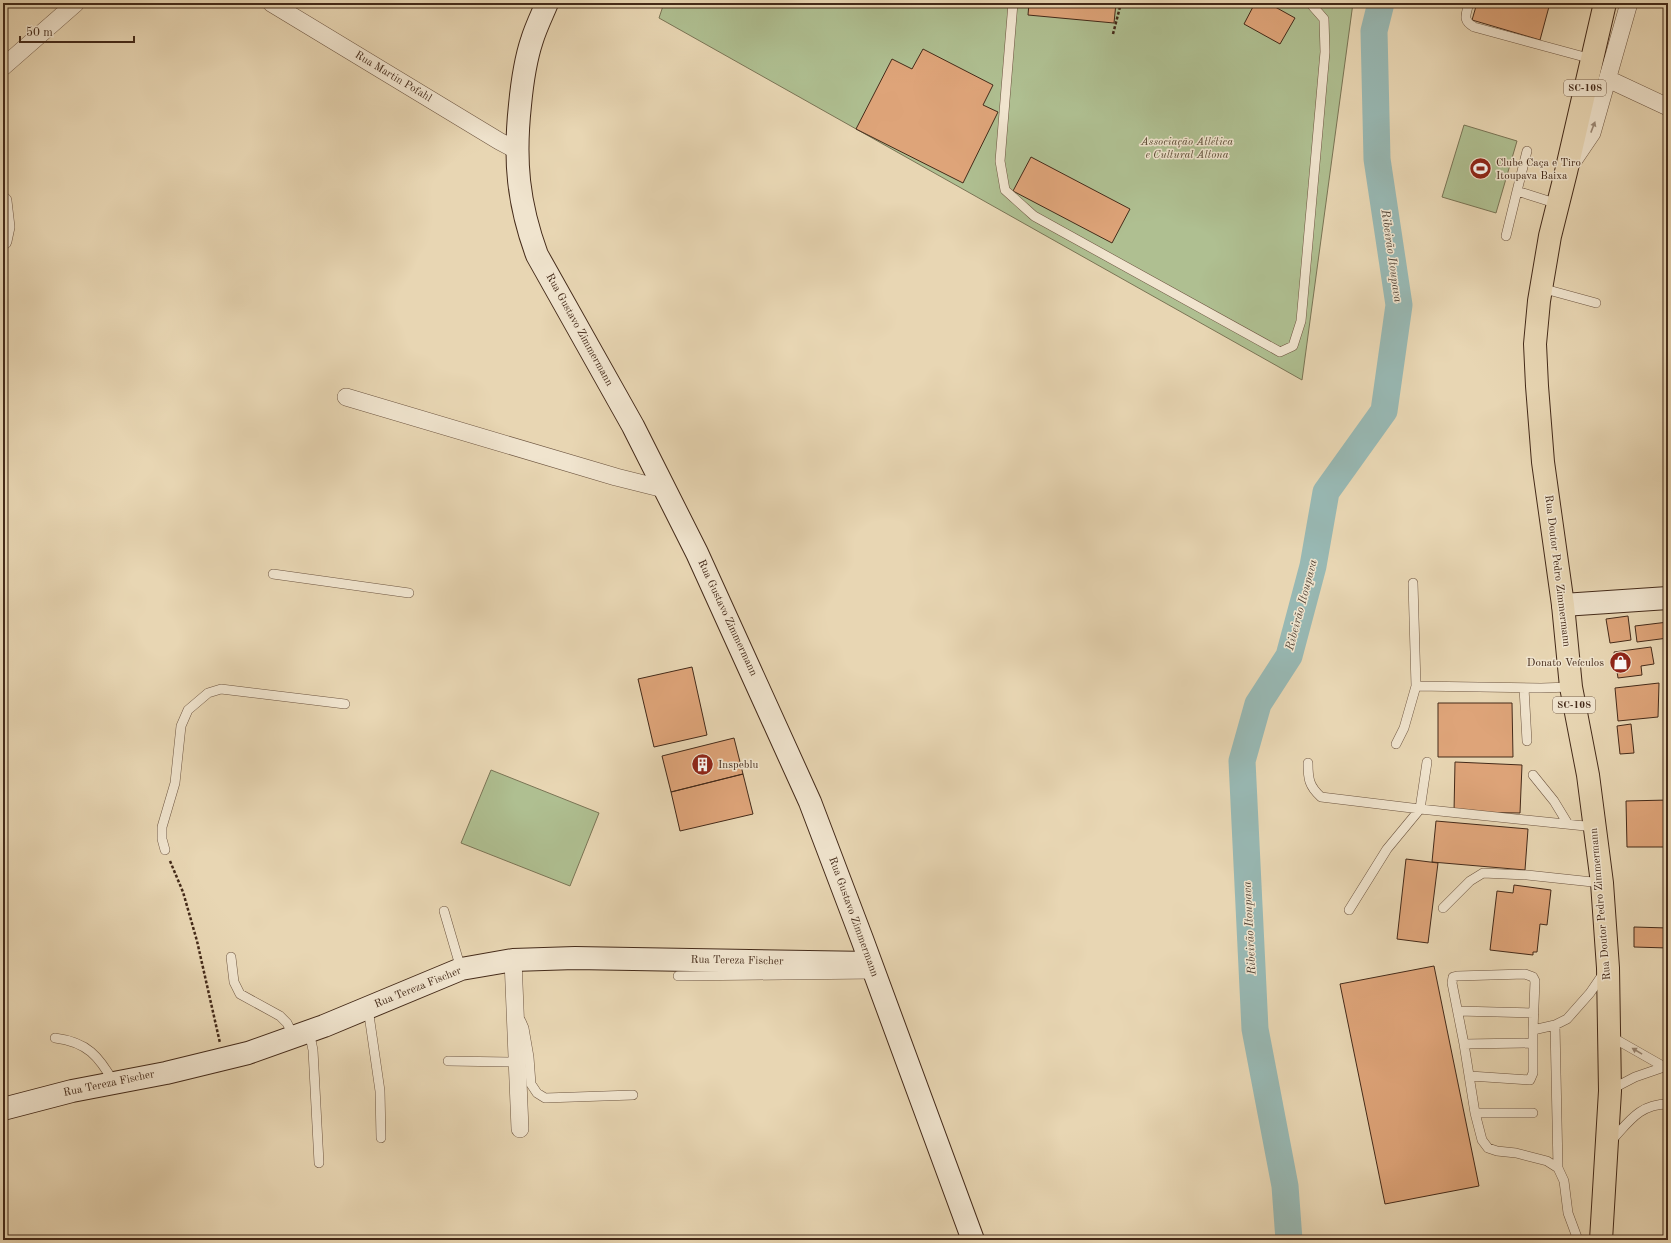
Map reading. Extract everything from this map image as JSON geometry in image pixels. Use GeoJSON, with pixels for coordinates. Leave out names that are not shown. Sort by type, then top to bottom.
{"type":"FeatureCollection","features":[{"type":"Feature","properties":{"kind":"main road","name":"Rua Doutor Pedro Zimmermann"},"geometry":{"type":"LineString","coordinates":[[1602,1240],[1610,1091],[1608,968],[1602,883],[1588,775],[1571,687],[1563,605],[1543,462],[1536,386],[1535,344],[1541,288],[1550,236],[1605,3]]}},
{"type":"Feature","properties":{"kind":"street"},"geometry":{"type":"LineString","coordinates":[[3,67],[76,3]]}},
{"type":"Feature","properties":{"kind":"street","name":"Rua Martin Pofahl"},"geometry":{"type":"LineString","coordinates":[[270,3],[516,150]]}},
{"type":"Feature","properties":{"kind":"street","name":"Rua Gustavo Zimmermann"},"geometry":{"type":"LineString","coordinates":[[547,3],[531,40],[521,85],[516,150],[519,187],[523,208],[537,255],[633,426],[714,588],[810,802],[862,938],[973,1240]]}},
{"type":"Feature","properties":{"kind":"street"},"geometry":{"type":"LineString","coordinates":[[1566,172],[1592,132],[1629,3]]}},
{"type":"Feature","properties":{"kind":"street"},"geometry":{"type":"LineString","coordinates":[[1608,79],[1668,107]]}},
{"type":"Feature","properties":{"kind":"street"},"geometry":{"type":"LineString","coordinates":[[3,201],[6,227],[3,241]]}},
{"type":"Feature","properties":{"kind":"street"},"geometry":{"type":"LineString","coordinates":[[346,398],[616,477],[664,489]]}},
{"type":"Feature","properties":{"kind":"street"},"geometry":{"type":"LineString","coordinates":[[1563,605],[1668,598]]}},
{"type":"Feature","properties":{"kind":"street","name":"Rua Tereza Fischer"},"geometry":{"type":"LineString","coordinates":[[3,1109],[72,1091],[248,1053],[368,1008],[461,969],[513,960],[575,958],[872,968]]}},
{"type":"Feature","properties":{"kind":"street"},"geometry":{"type":"LineString","coordinates":[[513,960],[520,1129]]}},
{"type":"Feature","properties":{"kind":"lane"},"geometry":{"type":"LineString","coordinates":[[1013,3],[1000,161],[1005,190],[1034,216],[1280,352],[1293,346],[1302,321],[1324,52],[1324,19],[1310,3]]}},
{"type":"Feature","properties":{"kind":"lane"},"geometry":{"type":"LineString","coordinates":[[1469,3],[1465,20],[1474,27],[1592,59]]}},
{"type":"Feature","properties":{"kind":"lane"},"geometry":{"type":"LineString","coordinates":[[1506,236],[1527,151]]}},
{"type":"Feature","properties":{"kind":"lane"},"geometry":{"type":"LineString","coordinates":[[1517,191],[1558,204]]}},
{"type":"Feature","properties":{"kind":"lane"},"geometry":{"type":"LineString","coordinates":[[1541,288],[1596,303]]}},
{"type":"Feature","properties":{"kind":"lane"},"geometry":{"type":"LineString","coordinates":[[273,574],[409,592]]}},
{"type":"Feature","properties":{"kind":"lane"},"geometry":{"type":"LineString","coordinates":[[1396,744],[1404,728],[1416,686],[1413,583]]}},
{"type":"Feature","properties":{"kind":"lane"},"geometry":{"type":"LineString","coordinates":[[1416,686],[1524,688],[1571,687]]}},
{"type":"Feature","properties":{"kind":"lane"},"geometry":{"type":"LineString","coordinates":[[1524,688],[1527,741]]}},
{"type":"Feature","properties":{"kind":"lane"},"geometry":{"type":"LineString","coordinates":[[165,850],[162,839],[162,827],[175,783],[181,726],[188,710],[208,693],[221,689],[345,704]]}},
{"type":"Feature","properties":{"kind":"lane"},"geometry":{"type":"LineString","coordinates":[[1349,910],[1387,849],[1420,809],[1427,762]]}},
{"type":"Feature","properties":{"kind":"lane"},"geometry":{"type":"LineString","coordinates":[[1308,763],[1308,776],[1312,789],[1321,797],[1420,809],[1595,826]]}},
{"type":"Feature","properties":{"kind":"lane"},"geometry":{"type":"LineString","coordinates":[[1533,775],[1556,805],[1568,824]]}},
{"type":"Feature","properties":{"kind":"lane"},"geometry":{"type":"LineString","coordinates":[[1443,908],[1470,882],[1483,873],[1527,875],[1602,883]]}},
{"type":"Feature","properties":{"kind":"lane"},"geometry":{"type":"LineString","coordinates":[[444,911],[461,969]]}},
{"type":"Feature","properties":{"kind":"lane"},"geometry":{"type":"LineString","coordinates":[[231,957],[234,982],[240,994],[280,1016],[302,1034],[312,1050],[319,1163]]}},
{"type":"Feature","properties":{"kind":"lane"},"geometry":{"type":"LineString","coordinates":[[678,976],[872,968]]}},
{"type":"Feature","properties":{"kind":"lane"},"geometry":{"type":"LineString","coordinates":[[1533,1030],[1555,1025],[1567,1019],[1590,993],[1608,968]]}},
{"type":"Feature","properties":{"kind":"lane"},"geometry":{"type":"LineString","coordinates":[[1470,1076],[1530,1080],[1533,1073],[1535,979],[1533,977],[1525,974],[1457,976],[1453,977],[1452,983],[1470,1076],[1475,1113],[1482,1140],[1488,1148],[1547,1161],[1558,1168]]}},
{"type":"Feature","properties":{"kind":"lane"},"geometry":{"type":"LineString","coordinates":[[368,1008],[380,1091],[381,1138]]}},
{"type":"Feature","properties":{"kind":"lane"},"geometry":{"type":"LineString","coordinates":[[1458,1011],[1534,1013]]}},
{"type":"Feature","properties":{"kind":"lane"},"geometry":{"type":"LineString","coordinates":[[515,1016],[521,1021],[524,1028],[531,1084],[537,1093],[545,1098],[633,1095]]}},
{"type":"Feature","properties":{"kind":"lane"},"geometry":{"type":"LineString","coordinates":[[1555,1025],[1558,1168],[1564,1181],[1568,1213],[1578,1240]]}},
{"type":"Feature","properties":{"kind":"lane"},"geometry":{"type":"LineString","coordinates":[[1609,1035],[1666,1068]]}},
{"type":"Feature","properties":{"kind":"lane"},"geometry":{"type":"LineString","coordinates":[[55,1038],[70,1040],[85,1047],[98,1058],[106,1068],[114,1083]]}},
{"type":"Feature","properties":{"kind":"lane"},"geometry":{"type":"LineString","coordinates":[[1464,1044],[1533,1043]]}},
{"type":"Feature","properties":{"kind":"lane"},"geometry":{"type":"LineString","coordinates":[[448,1061],[517,1062]]}},
{"type":"Feature","properties":{"kind":"lane"},"geometry":{"type":"LineString","coordinates":[[1610,1091],[1635,1078],[1666,1068]]}},
{"type":"Feature","properties":{"kind":"lane"},"geometry":{"type":"LineString","coordinates":[[1607,1146],[1642,1109],[1656,1104],[1668,1104]]}},
{"type":"Feature","properties":{"kind":"lane"},"geometry":{"type":"LineString","coordinates":[[1475,1113],[1534,1113]]}},
{"type":"Feature","properties":{"kind":"path"},"geometry":{"type":"LineString","coordinates":[[1113,34],[1121,3]]}},
{"type":"Feature","properties":{"kind":"path"},"geometry":{"type":"LineString","coordinates":[[165,850],[183,892],[197,941],[224,1059]]}},
{"type":"Feature","properties":{"kind":"green space","name":"Associação Atlética e Cultural Altona"},"geometry":{"type":"Polygon","coordinates":[[[664,3],[1353,3],[1302,380],[659,18],[664,3]]]}},
{"type":"Feature","properties":{"kind":"green space","name":"Clube Caça e Tiro Itoupava Baixa"},"geometry":{"type":"Polygon","coordinates":[[[1464,125],[1517,141],[1496,213],[1442,197],[1464,125]]]}},
{"type":"Feature","properties":{"kind":"green space"},"geometry":{"type":"Polygon","coordinates":[[[491,770],[599,813],[570,886],[461,843],[491,770]]]}},
{"type":"Feature","properties":{"kind":"building"},"geometry":{"type":"Polygon","coordinates":[[[1029,3],[1116,3],[1114,23],[1028,15],[1029,3]]]}},
{"type":"Feature","properties":{"kind":"building"},"geometry":{"type":"Polygon","coordinates":[[[1255,3],[1268,3],[1295,18],[1280,44],[1244,24],[1255,3]]]}},
{"type":"Feature","properties":{"kind":"building"},"geometry":{"type":"Polygon","coordinates":[[[1477,3],[1550,3],[1540,40],[1472,20],[1477,3]]]}},
{"type":"Feature","properties":{"kind":"building"},"geometry":{"type":"Polygon","coordinates":[[[923,49],[993,85],[983,105],[998,112],[963,183],[856,129],[892,59],[912,69],[923,49]]]}},
{"type":"Feature","properties":{"kind":"building"},"geometry":{"type":"Polygon","coordinates":[[[1031,157],[1130,209],[1112,243],[1013,191],[1031,157]]]}},
{"type":"Feature","properties":{"kind":"building"},"geometry":{"type":"Polygon","coordinates":[[[1628,616],[1631,640],[1610,643],[1606,619],[1628,616]]]}},
{"type":"Feature","properties":{"kind":"building"},"geometry":{"type":"Polygon","coordinates":[[[1668,622],[1668,638],[1637,642],[1635,626],[1668,622]]]}},
{"type":"Feature","properties":{"kind":"building"},"geometry":{"type":"Polygon","coordinates":[[[1651,647],[1654,664],[1641,666],[1642,675],[1618,678],[1614,652],[1651,647]]]}},
{"type":"Feature","properties":{"kind":"building"},"geometry":{"type":"Polygon","coordinates":[[[692,667],[707,735],[654,747],[638,679],[692,667]]]}},
{"type":"Feature","properties":{"kind":"building"},"geometry":{"type":"Polygon","coordinates":[[[1659,683],[1658,717],[1618,721],[1615,688],[1659,683]]]}},
{"type":"Feature","properties":{"kind":"building"},"geometry":{"type":"Polygon","coordinates":[[[1438,703],[1512,703],[1513,757],[1438,757],[1438,703]]]}},
{"type":"Feature","properties":{"kind":"building"},"geometry":{"type":"Polygon","coordinates":[[[1631,724],[1634,753],[1620,754],[1617,726],[1631,724]]]}},
{"type":"Feature","properties":{"kind":"building","name":"Inspeblu"},"geometry":{"type":"Polygon","coordinates":[[[734,738],[743,774],[671,792],[662,756],[734,738]]]}},
{"type":"Feature","properties":{"kind":"building"},"geometry":{"type":"Polygon","coordinates":[[[1455,762],[1522,765],[1520,813],[1454,812],[1455,762]]]}},
{"type":"Feature","properties":{"kind":"building"},"geometry":{"type":"Polygon","coordinates":[[[743,774],[753,814],[680,831],[671,792],[743,774]]]}},
{"type":"Feature","properties":{"kind":"building"},"geometry":{"type":"Polygon","coordinates":[[[1668,800],[1668,847],[1627,847],[1626,801],[1668,800]]]}},
{"type":"Feature","properties":{"kind":"building"},"geometry":{"type":"Polygon","coordinates":[[[1436,821],[1528,829],[1525,870],[1432,862],[1436,821]]]}},
{"type":"Feature","properties":{"kind":"building"},"geometry":{"type":"Polygon","coordinates":[[[1406,859],[1438,863],[1428,943],[1397,939],[1406,859]]]}},
{"type":"Feature","properties":{"kind":"building"},"geometry":{"type":"Polygon","coordinates":[[[1514,885],[1551,890],[1547,925],[1540,924],[1537,952],[1533,952],[1533,955],[1490,950],[1497,891],[1513,893],[1514,885]]]}},
{"type":"Feature","properties":{"kind":"building"},"geometry":{"type":"Polygon","coordinates":[[[1634,927],[1668,928],[1668,948],[1634,947],[1634,927]]]}},
{"type":"Feature","properties":{"kind":"building"},"geometry":{"type":"Polygon","coordinates":[[[1434,966],[1479,1186],[1385,1204],[1340,984],[1434,966]]]}},
{"type":"Feature","properties":{"kind":"waterway","name":"Ribeirão Itoupava"},"geometry":{"type":"LineString","coordinates":[[1289,1240],[1285,1186],[1255,1029],[1242,761],[1258,704],[1289,656],[1313,566],[1326,492],[1384,411],[1399,305],[1377,159],[1374,31],[1381,3]]}},
{"type":"Feature","properties":{"kind":"place","name":"Clube Caça e Tiro Itoupava Baixa"},"geometry":{"type":"Point","coordinates":[1480,169]}},
{"type":"Feature","properties":{"kind":"place","name":"Donato Veículos"},"geometry":{"type":"Point","coordinates":[1620,663]}},
{"type":"Feature","properties":{"kind":"place","name":"Inspeblu"},"geometry":{"type":"Point","coordinates":[702,765]}}]}
